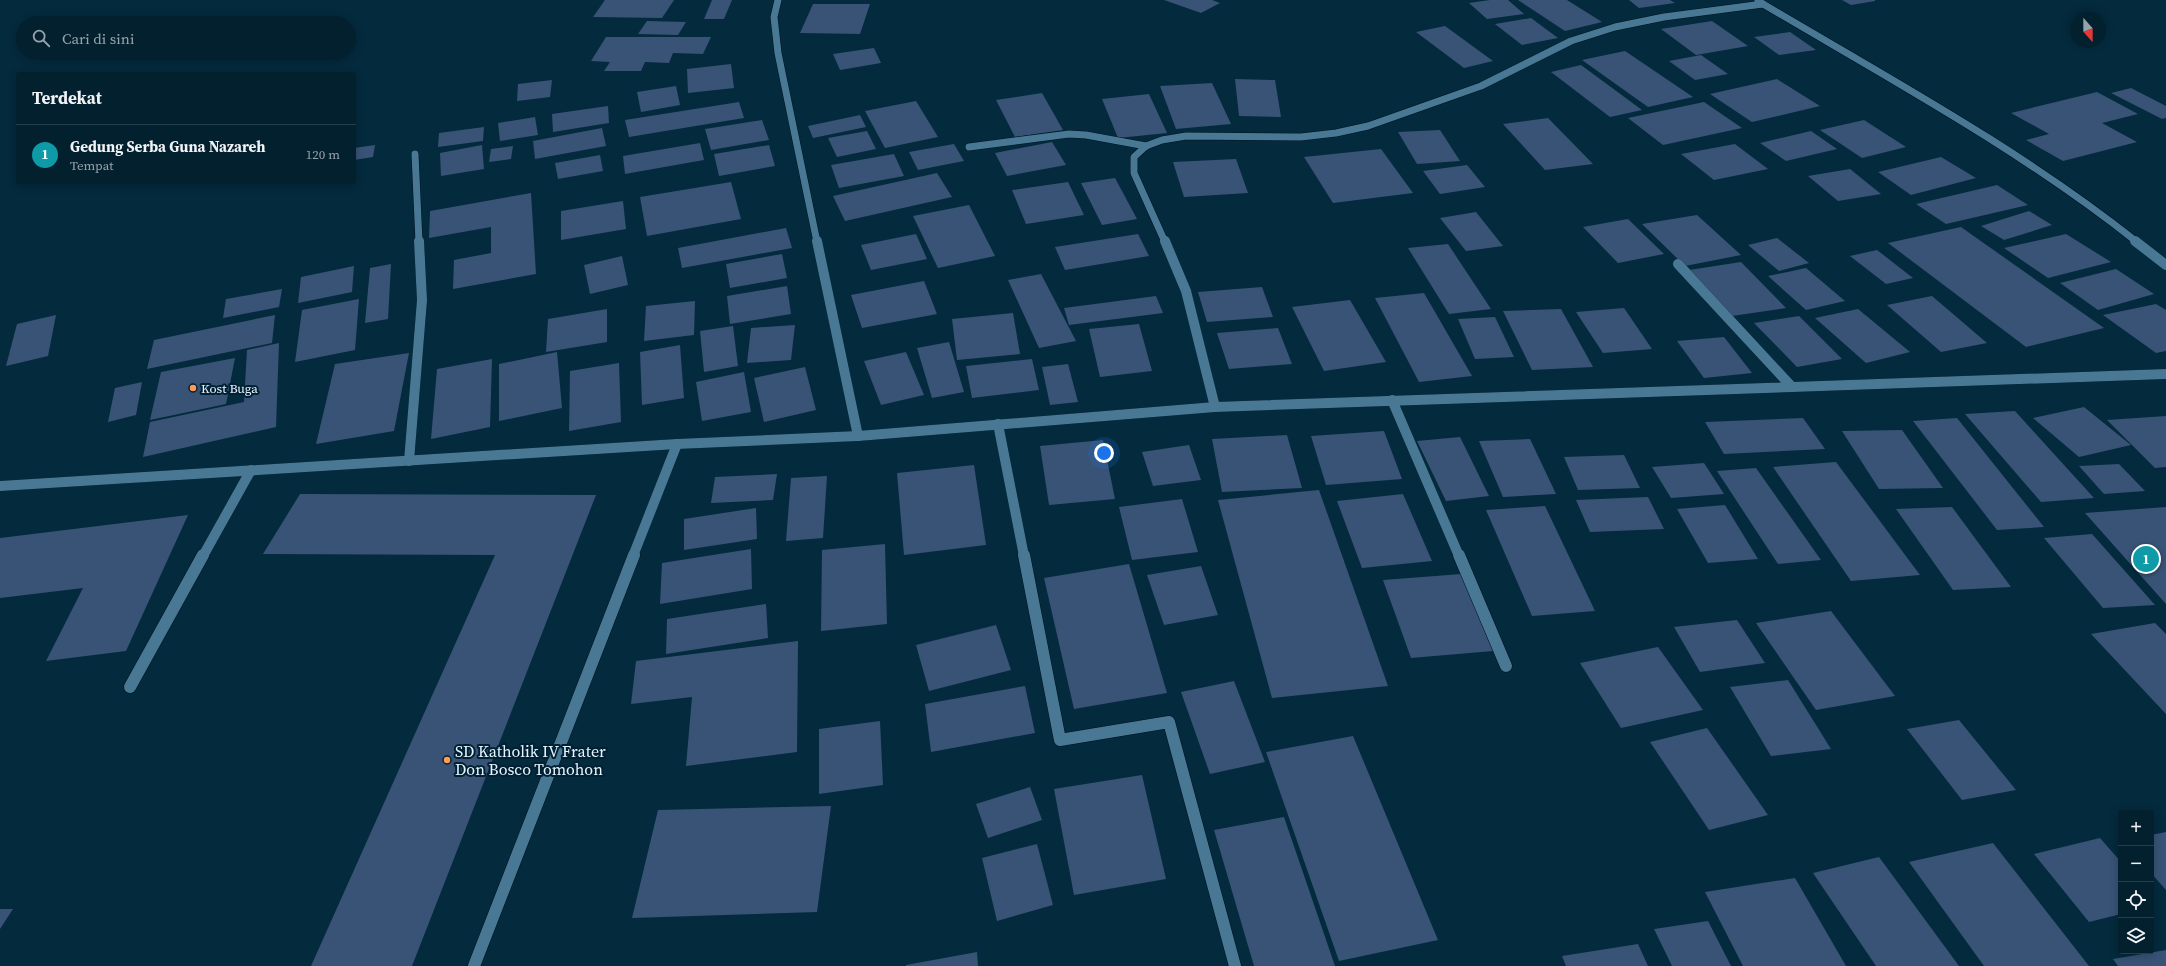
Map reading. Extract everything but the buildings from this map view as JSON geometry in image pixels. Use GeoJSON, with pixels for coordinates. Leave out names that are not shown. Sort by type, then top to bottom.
{"type":"FeatureCollection","features":[{"type":"Feature","properties":{"kind":"street"},"geometry":{"type":"LineString","coordinates":[[778,0],[774,17],[778,53],[858,436]]}},
{"type":"Feature","properties":{"kind":"street"},"geometry":{"type":"LineString","coordinates":[[1214,407],[1186,291],[1134,172],[1134,157],[1146,146],[1162,140],[1186,136],[1301,137],[1336,134],[1362,128],[1421,109],[1481,86],[1571,41],[1615,27],[1664,17],[1760,2],[1984,136],[2094,208],[2166,265]]}},
{"type":"Feature","properties":{"kind":"street"},"geometry":{"type":"LineString","coordinates":[[969,147],[1069,134],[1086,135],[1146,146]]}},
{"type":"Feature","properties":{"kind":"street"},"geometry":{"type":"LineString","coordinates":[[409,461],[422,300],[415,154]]}},
{"type":"Feature","properties":{"kind":"street"},"geometry":{"type":"LineString","coordinates":[[1678,264],[1792,386]]}},
{"type":"Feature","properties":{"kind":"street"},"geometry":{"type":"LineString","coordinates":[[0,486],[677,444],[858,436],[1214,407],[2166,374]]}},
{"type":"Feature","properties":{"kind":"street"},"geometry":{"type":"LineString","coordinates":[[1392,400],[1506,666]]}},
{"type":"Feature","properties":{"kind":"street"},"geometry":{"type":"LineString","coordinates":[[998,424],[1060,740],[1169,722],[1235,966]]}},
{"type":"Feature","properties":{"kind":"street"},"geometry":{"type":"LineString","coordinates":[[474,966],[677,444]]}},
{"type":"Feature","properties":{"kind":"street"},"geometry":{"type":"LineString","coordinates":[[130,687],[251,470]]}},
{"type":"Feature","properties":{"kind":"place","name":"Kost Buga"},"geometry":{"type":"Point","coordinates":[193,388]}},
{"type":"Feature","properties":{"kind":"place","name":"Gedung Serba Guna Nazareh"},"geometry":{"type":"Point","coordinates":[2146,559]}},
{"type":"Feature","properties":{"kind":"place","name":"SD Katholik IV Frater Don Bosco Tomohon"},"geometry":{"type":"Point","coordinates":[447,760]}}]}
